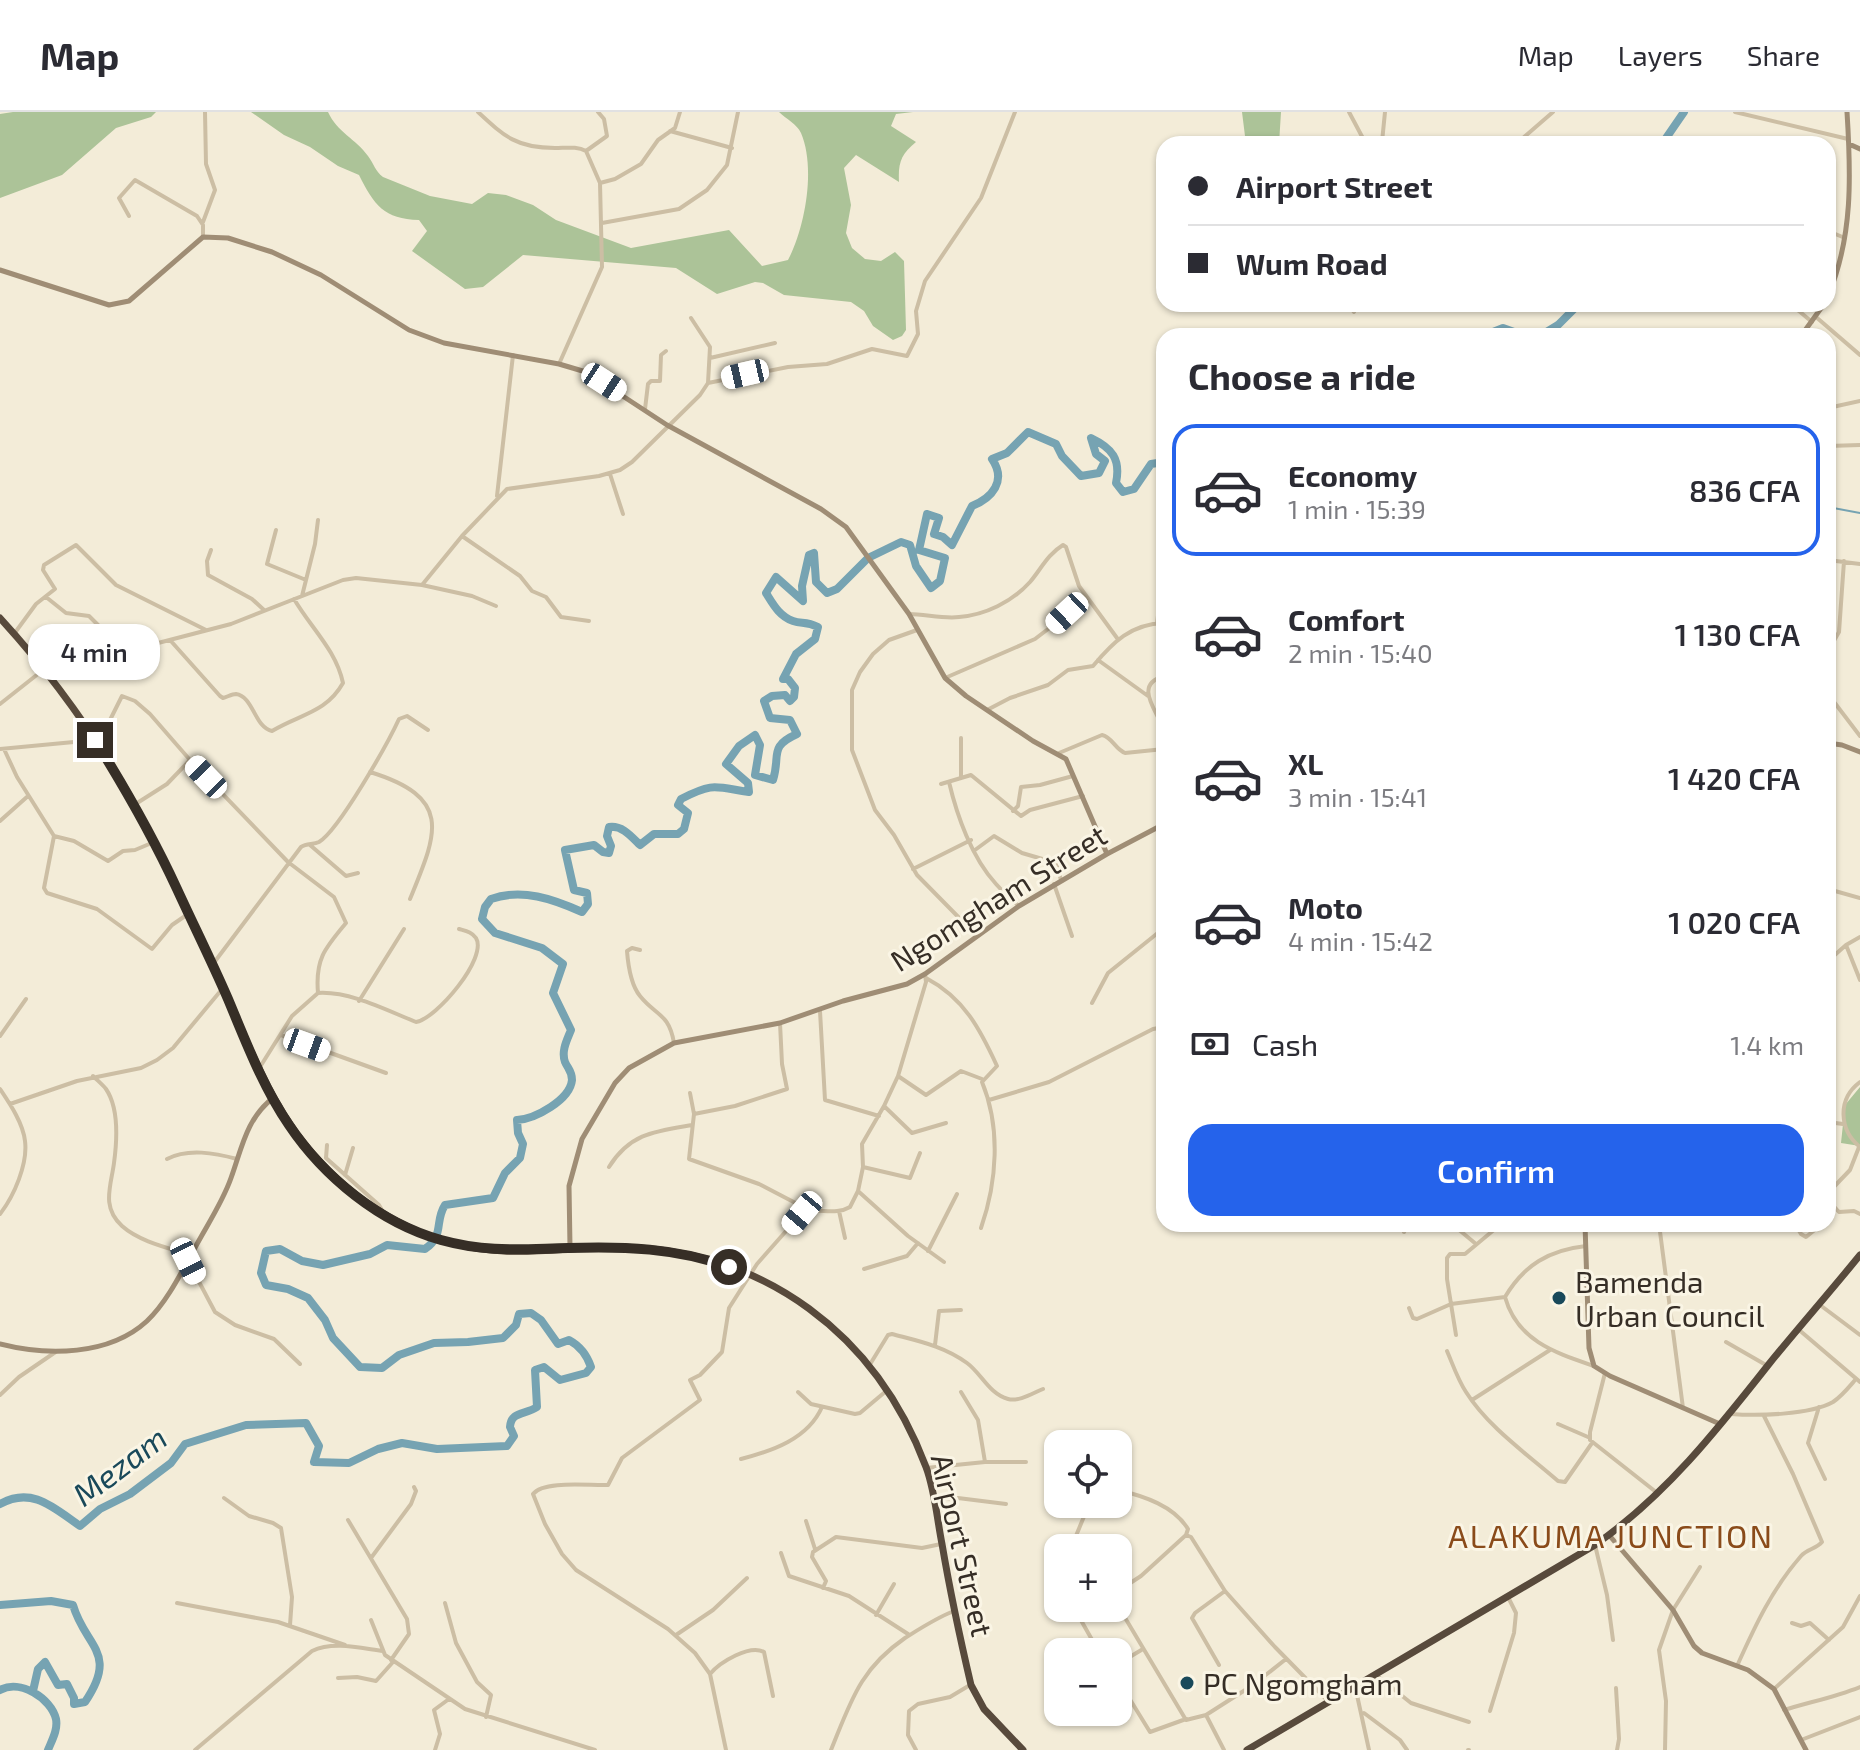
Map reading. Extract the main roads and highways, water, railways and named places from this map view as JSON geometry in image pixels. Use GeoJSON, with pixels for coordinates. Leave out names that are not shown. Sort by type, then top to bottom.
{"type":"FeatureCollection","features":[{"type":"Feature","properties":{"kind":"highway","name":"Airport Street"},"geometry":{"type":"LineString","coordinates":[[0,618],[95,740],[134,805],[273,1098],[289,1124],[320,1163],[359,1198],[412,1230],[453,1243],[509,1251],[626,1247],[709,1260],[792,1296],[845,1337],[886,1391],[926,1468],[971,1685],[991,1717],[1023,1750]]}},
{"type":"Feature","properties":{"kind":"highway"},"geometry":{"type":"LineString","coordinates":[[1247,1750],[1609,1535],[1658,1494],[1731,1414],[1860,1255]]}},
{"type":"Feature","properties":{"kind":"waterway","name":"Mezam"},"geometry":{"type":"LineString","coordinates":[[1668,136],[1684,112]]}},
{"type":"Feature","properties":{"kind":"waterway","name":"Mezam"},"geometry":{"type":"LineString","coordinates":[[1553,328],[1571,312]]}},
{"type":"Feature","properties":{"kind":"waterway","name":"Mezam"},"geometry":{"type":"LineString","coordinates":[[0,1504],[22,1497],[33,1498],[52,1506],[80,1526],[100,1509],[130,1494],[171,1463],[185,1444],[246,1425],[306,1423],[319,1446],[314,1462],[349,1463],[378,1449],[402,1443],[437,1449],[507,1446],[514,1436],[510,1427],[513,1418],[537,1407],[535,1370],[544,1367],[560,1380],[586,1373],[591,1367],[583,1351],[573,1342],[569,1340],[558,1344],[541,1320],[531,1313],[519,1314],[516,1325],[503,1338],[434,1343],[399,1355],[382,1368],[360,1367],[333,1338],[325,1320],[308,1298],[288,1289],[266,1285],[261,1273],[266,1251],[280,1249],[302,1261],[323,1265],[370,1254],[387,1245],[425,1249],[435,1239],[445,1205],[493,1198],[505,1173],[520,1158],[523,1144],[517,1120],[550,1107],[570,1087],[572,1077],[564,1054],[571,1030],[553,993],[563,964],[542,948],[495,933],[482,919],[485,907],[491,899],[526,895],[549,899],[582,912],[588,904],[587,893],[574,890],[565,850],[594,845],[609,853],[609,827],[622,829],[640,845],[654,834],[678,834],[684,829],[688,813],[678,805],[681,799],[715,787],[749,792],[748,783],[726,764],[739,746],[755,735],[760,745],[755,775],[773,780],[779,748],[797,734],[790,720],[770,718],[764,701],[772,696],[785,695],[790,701],[794,697],[795,688],[788,679],[783,679],[796,654],[815,639],[818,627],[784,616],[766,593],[776,577],[803,601],[802,586],[809,555],[814,553],[816,582],[827,593],[837,589],[868,558],[901,542],[910,545],[916,566],[931,588],[940,581],[945,558],[919,550],[927,514],[939,518],[934,534],[952,545],[972,506],[995,488],[998,474],[992,459],[1007,453],[1028,432],[1056,444],[1062,456],[1081,476],[1099,473],[1105,461],[1096,454],[1091,438],[1098,442],[1113,455],[1117,467],[1116,483],[1123,492],[1134,489],[1151,464],[1156,463]]}},
{"type":"Feature","properties":{"kind":"waterway"},"geometry":{"type":"LineString","coordinates":[[1836,508],[1860,513]]}},
{"type":"Feature","properties":{"kind":"waterway","name":"Mezam"},"geometry":{"type":"LineString","coordinates":[[0,1605],[51,1601],[73,1605],[96,1650],[99,1672],[85,1702],[74,1704],[67,1684],[58,1685],[45,1662],[38,1669],[33,1691]]}},
{"type":"Feature","properties":{"kind":"waterway"},"geometry":{"type":"LineString","coordinates":[[0,1690],[8,1687],[25,1689],[34,1692],[48,1704],[56,1719],[48,1750]]}},
{"type":"Feature","properties":{"kind":"place","name":"Bamenda Urban Council"},"geometry":{"type":"Point","coordinates":[1559,1298]}},
{"type":"Feature","properties":{"kind":"place","name":"PC Ngomgham"},"geometry":{"type":"Point","coordinates":[1187,1683]}},
{"type":"Feature","properties":{"kind":"district","name":"ALAKUMA JUNCTION"},"geometry":{"type":"Point","coordinates":[1611,1535]}}]}
